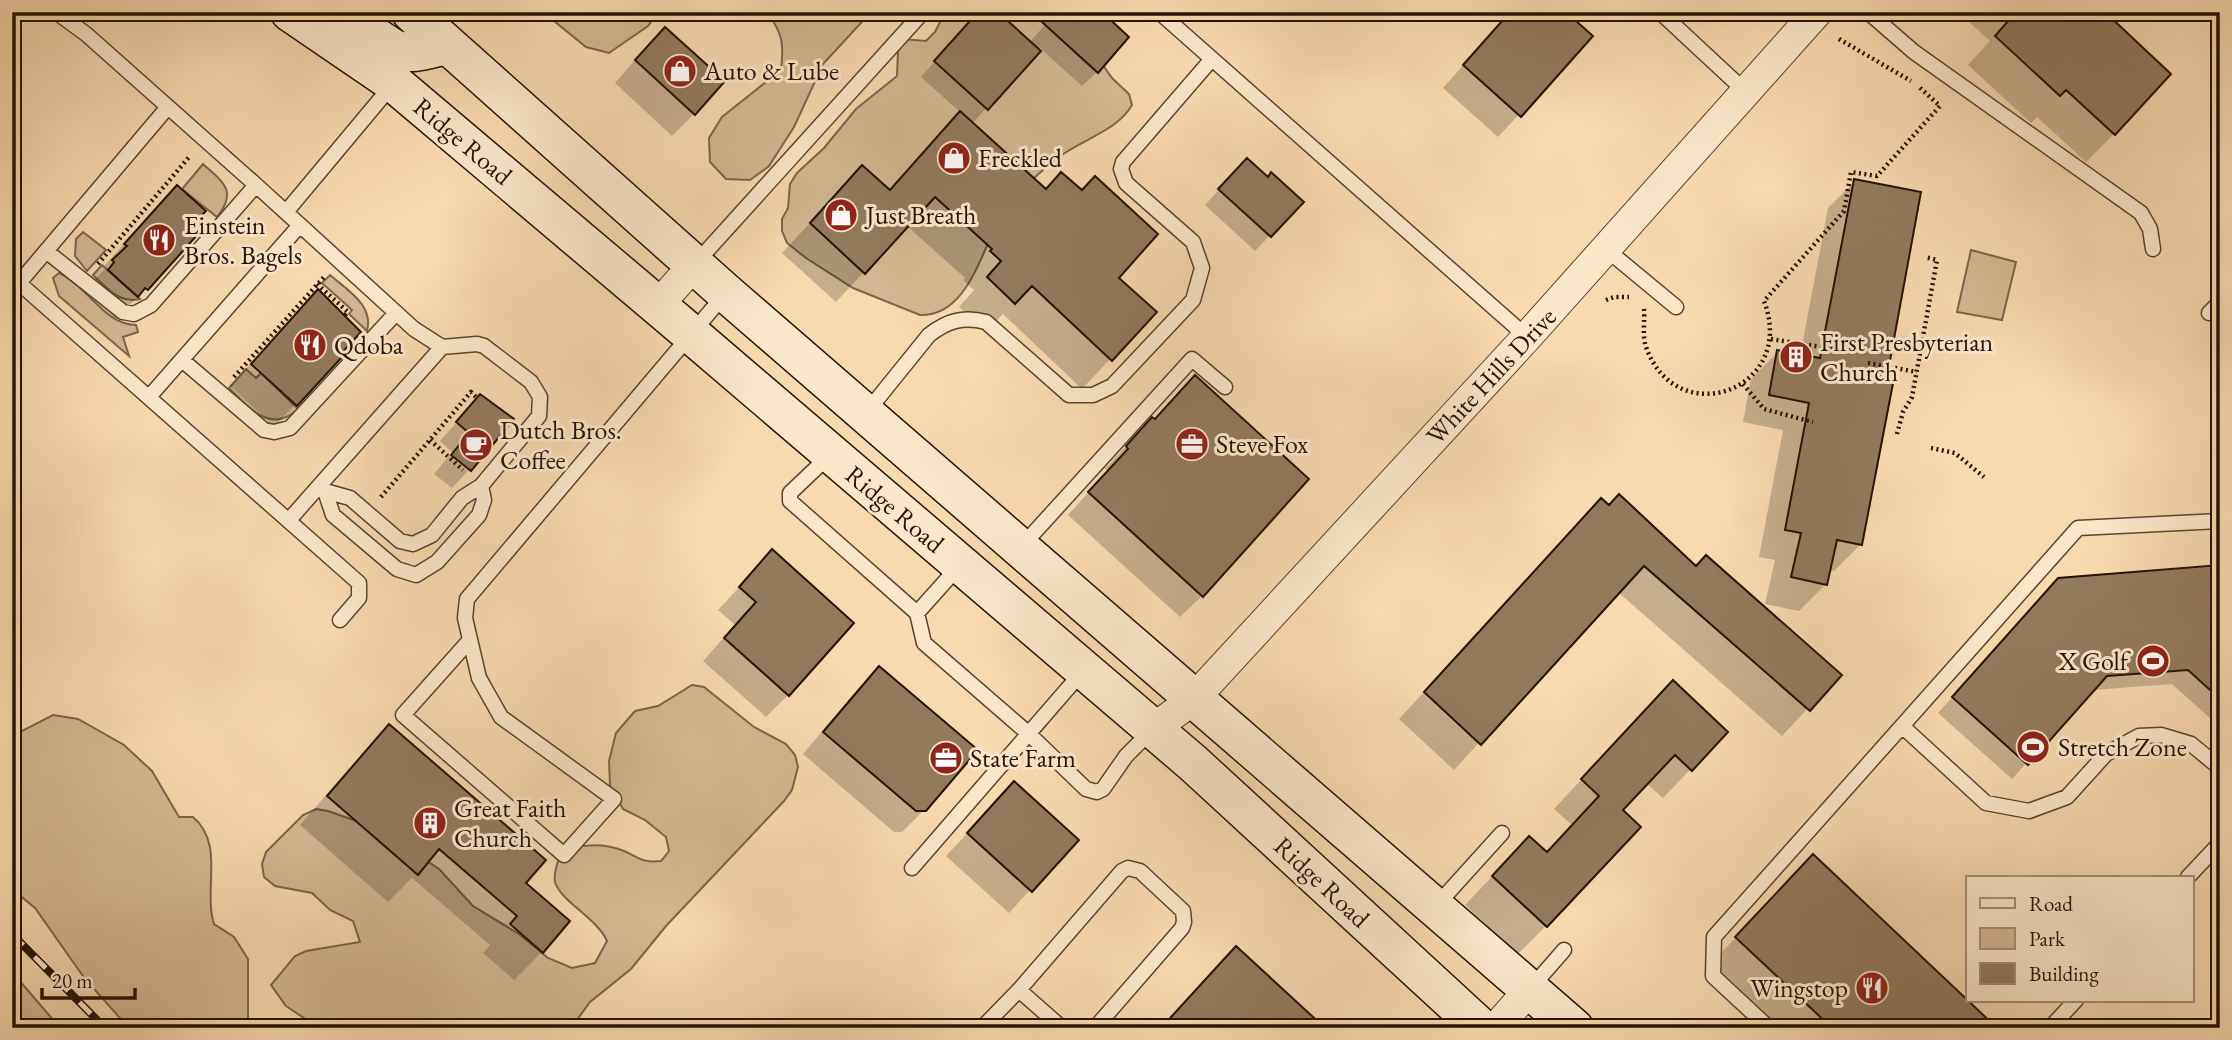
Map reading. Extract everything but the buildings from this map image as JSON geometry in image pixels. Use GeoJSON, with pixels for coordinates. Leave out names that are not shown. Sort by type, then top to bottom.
{"type":"FeatureCollection","features":[{"type":"Feature","properties":{"kind":"main road","name":"Ridge Road"},"geometry":{"type":"LineString","coordinates":[[290,12],[394,83],[658,305],[1153,729],[1481,1028]]}},
{"type":"Feature","properties":{"kind":"main road"},"geometry":{"type":"LineString","coordinates":[[338,12],[404,53],[447,45]]}},
{"type":"Feature","properties":{"kind":"main road","name":"Ridge Road"},"geometry":{"type":"LineString","coordinates":[[411,12],[726,293],[1574,1028]]}},
{"type":"Feature","properties":{"kind":"street","name":"White Hills Drive"},"geometry":{"type":"LineString","coordinates":[[1153,729],[1194,699],[1527,337],[1817,12]]}},
{"type":"Feature","properties":{"kind":"street"},"geometry":{"type":"LineString","coordinates":[[658,305],[694,265]]}},
{"type":"Feature","properties":{"kind":"street"},"geometry":{"type":"LineString","coordinates":[[1496,1028],[1530,990]]}},
{"type":"Feature","properties":{"kind":"lane"},"geometry":{"type":"LineString","coordinates":[[57,12],[86,34],[414,329],[442,347],[477,344],[484,346],[531,382],[540,397],[539,416],[481,486],[463,498],[432,535],[413,544],[400,541],[350,498],[323,488]]}},
{"type":"Feature","properties":{"kind":"lane"},"geometry":{"type":"LineString","coordinates":[[694,265],[923,12]]}},
{"type":"Feature","properties":{"kind":"lane"},"geometry":{"type":"LineString","coordinates":[[1159,12],[1527,337]]}},
{"type":"Feature","properties":{"kind":"lane"},"geometry":{"type":"LineString","coordinates":[[1868,12],[1914,52],[2141,213],[2150,229],[2153,248]]}},
{"type":"Feature","properties":{"kind":"lane"},"geometry":{"type":"LineString","coordinates":[[1665,14],[1746,92]]}},
{"type":"Feature","properties":{"kind":"lane"},"geometry":{"type":"LineString","coordinates":[[865,414],[929,335],[956,320],[972,318],[986,322],[1069,395],[1093,395],[1112,386],[1193,300],[1202,268],[1193,242],[1126,183],[1121,169],[1123,162],[1211,60]]}},
{"type":"Feature","properties":{"kind":"lane"},"geometry":{"type":"LineString","coordinates":[[286,212],[394,83]]}},
{"type":"Feature","properties":{"kind":"lane"},"geometry":{"type":"LineString","coordinates":[[167,108],[19,283],[359,583],[359,598],[340,620]]}},
{"type":"Feature","properties":{"kind":"lane"},"geometry":{"type":"LineString","coordinates":[[46,251],[123,312],[134,314],[151,305],[256,185]]}},
{"type":"Feature","properties":{"kind":"lane"},"geometry":{"type":"LineString","coordinates":[[149,397],[300,225]]}},
{"type":"Feature","properties":{"kind":"lane"},"geometry":{"type":"LineString","coordinates":[[1606,249],[1676,307]]}},
{"type":"Feature","properties":{"kind":"lane"},"geometry":{"type":"LineString","coordinates":[[469,640],[403,715],[564,855],[614,799],[501,717],[479,678],[465,618],[467,598],[726,293]]}},
{"type":"Feature","properties":{"kind":"lane"},"geometry":{"type":"LineString","coordinates":[[2209,313],[2220,302]]}},
{"type":"Feature","properties":{"kind":"lane"},"geometry":{"type":"LineString","coordinates":[[182,360],[264,430],[274,432],[290,428],[396,313]]}},
{"type":"Feature","properties":{"kind":"lane"},"geometry":{"type":"LineString","coordinates":[[289,520],[323,488],[442,347]]}},
{"type":"Feature","properties":{"kind":"lane"},"geometry":{"type":"LineString","coordinates":[[1020,548],[1192,359],[1224,387]]}},
{"type":"Feature","properties":{"kind":"lane"},"geometry":{"type":"LineString","coordinates":[[830,455],[790,493],[790,500],[917,613],[924,643],[1029,734],[1086,789],[1097,792],[1103,789],[1126,756],[1153,729]]}},
{"type":"Feature","properties":{"kind":"lane"},"geometry":{"type":"LineString","coordinates":[[323,488],[333,515],[397,569],[416,575],[437,562],[480,515],[484,500],[481,486]]}},
{"type":"Feature","properties":{"kind":"lane"},"geometry":{"type":"LineString","coordinates":[[1769,1028],[1713,975],[1714,937],[2078,528],[2220,521]]}},
{"type":"Feature","properties":{"kind":"lane"},"geometry":{"type":"LineString","coordinates":[[917,613],[961,564]]}},
{"type":"Feature","properties":{"kind":"lane"},"geometry":{"type":"LineString","coordinates":[[912,868],[1084,670]]}},
{"type":"Feature","properties":{"kind":"lane"},"geometry":{"type":"LineString","coordinates":[[1902,726],[1986,803],[2029,811],[2067,797],[2106,754],[2138,736],[2161,736],[2191,744],[2220,768]]}},
{"type":"Feature","properties":{"kind":"lane"},"geometry":{"type":"LineString","coordinates":[[1435,908],[1502,833]]}},
{"type":"Feature","properties":{"kind":"lane"},"geometry":{"type":"LineString","coordinates":[[2189,876],[2220,843]]}},
{"type":"Feature","properties":{"kind":"lane"},"geometry":{"type":"LineString","coordinates":[[982,1028],[1122,871],[1128,868],[1140,871],[1183,911],[1185,922],[1095,1028]]}},
{"type":"Feature","properties":{"kind":"lane"},"geometry":{"type":"LineString","coordinates":[[1530,990],[1564,950]]}},
{"type":"Feature","properties":{"kind":"lane"},"geometry":{"type":"LineString","coordinates":[[1019,989],[1062,1028]]}},
{"type":"Feature","properties":{"kind":"lane"},"geometry":{"type":"LineString","coordinates":[[2050,1028],[2074,1002]]}},
{"type":"Feature","properties":{"kind":"path"},"geometry":{"type":"LineString","coordinates":[[1606,300],[1614,296],[1629,297],[1644,308],[1645,345],[1658,369],[1672,383],[1687,391],[1700,394],[1729,391],[1752,376],[1760,366],[1771,339],[1769,313],[1764,301],[1844,211],[1851,172],[1877,176],[1940,106],[1916,83],[1839,39]]}},
{"type":"Feature","properties":{"kind":"path"},"geometry":{"type":"LineString","coordinates":[[100,261],[204,140]]}},
{"type":"Feature","properties":{"kind":"path"},"geometry":{"type":"LineString","coordinates":[[1897,434],[1903,412],[1912,397],[1937,260],[1925,257]]}},
{"type":"Feature","properties":{"kind":"path"},"geometry":{"type":"LineString","coordinates":[[220,393],[338,260]]}},
{"type":"Feature","properties":{"kind":"path"},"geometry":{"type":"LineString","coordinates":[[317,284],[348,312],[344,316]]}},
{"type":"Feature","properties":{"kind":"path"},"geometry":{"type":"LineString","coordinates":[[1771,339],[1846,351]]}},
{"type":"Feature","properties":{"kind":"path"},"geometry":{"type":"LineString","coordinates":[[1868,363],[1917,372]]}},
{"type":"Feature","properties":{"kind":"path"},"geometry":{"type":"LineString","coordinates":[[1743,384],[1765,409],[1813,422]]}},
{"type":"Feature","properties":{"kind":"path"},"geometry":{"type":"LineString","coordinates":[[374,506],[471,392],[477,398]]}},
{"type":"Feature","properties":{"kind":"path"},"geometry":{"type":"LineString","coordinates":[[430,440],[467,474]]}},
{"type":"Feature","properties":{"kind":"path"},"geometry":{"type":"LineString","coordinates":[[1931,448],[1955,453],[1984,477]]}},
{"type":"Feature","properties":{"kind":"green space"},"geometry":{"type":"Polygon","coordinates":[[[543,12],[658,12],[648,26],[609,53],[586,47],[543,12]]]}},
{"type":"Feature","properties":{"kind":"green space"},"geometry":{"type":"Polygon","coordinates":[[[767,12],[871,12],[823,64],[794,127],[769,166],[750,180],[726,179],[710,162],[709,138],[722,117],[781,70],[781,40],[767,12]]]}},
{"type":"Feature","properties":{"kind":"green space"},"geometry":{"type":"Polygon","coordinates":[[[945,12],[1057,12],[1090,36],[1105,68],[1129,94],[1132,105],[1120,120],[1061,155],[1024,188],[1002,214],[966,288],[954,302],[939,312],[920,315],[853,288],[806,258],[787,243],[782,231],[782,219],[788,208],[790,184],[797,173],[824,148],[856,109],[897,76],[898,51],[902,39],[926,41],[935,32],[945,12]]]}},
{"type":"Feature","properties":{"kind":"green space"},"geometry":{"type":"Polygon","coordinates":[[[203,164],[222,182],[227,194],[217,217],[182,189],[203,164]]]}},
{"type":"Feature","properties":{"kind":"green space"},"geometry":{"type":"Polygon","coordinates":[[[83,232],[106,250],[87,271],[75,256],[76,239],[83,232]]]}},
{"type":"Feature","properties":{"kind":"green space"},"geometry":{"type":"Polygon","coordinates":[[[1971,250],[2016,262],[2002,320],[1957,312],[1971,250]]]}},
{"type":"Feature","properties":{"kind":"green space"},"geometry":{"type":"Polygon","coordinates":[[[102,265],[140,299],[126,299],[108,290],[93,275],[102,265]]]}},
{"type":"Feature","properties":{"kind":"green space"},"geometry":{"type":"Polygon","coordinates":[[[59,273],[78,286],[114,319],[136,325],[138,332],[123,337],[129,356],[59,296],[53,278],[59,273]]]}},
{"type":"Feature","properties":{"kind":"green space"},"geometry":{"type":"Polygon","coordinates":[[[330,275],[363,306],[367,313],[367,331],[349,314],[352,310],[322,283],[330,275]]]}},
{"type":"Feature","properties":{"kind":"green space"},"geometry":{"type":"Polygon","coordinates":[[[246,369],[256,378],[261,373],[298,409],[278,419],[269,419],[252,410],[229,388],[246,369]]]}},
{"type":"Feature","properties":{"kind":"green space"},"geometry":{"type":"Polygon","coordinates":[[[692,685],[704,687],[754,727],[786,744],[795,755],[798,767],[792,790],[666,926],[631,969],[590,1002],[571,1028],[319,1028],[286,1006],[271,985],[295,956],[306,951],[360,942],[353,921],[330,910],[312,893],[275,886],[264,877],[262,864],[266,852],[303,815],[316,809],[379,829],[439,869],[473,906],[519,934],[548,958],[572,968],[595,963],[607,941],[596,925],[564,896],[555,882],[560,854],[583,846],[600,846],[616,848],[649,861],[661,861],[669,851],[666,837],[645,820],[623,809],[610,786],[609,761],[616,733],[635,711],[658,706],[692,685]]]}},
{"type":"Feature","properties":{"kind":"green space"},"geometry":{"type":"Polygon","coordinates":[[[53,715],[78,719],[124,745],[152,771],[179,817],[193,817],[203,828],[211,853],[211,910],[214,924],[234,937],[248,959],[248,1028],[129,1028],[85,979],[35,908],[12,889],[12,736],[53,715]]]}},
{"type":"Feature","properties":{"kind":"green space"},"geometry":{"type":"Polygon","coordinates":[[[12,972],[55,1022],[60,1028],[12,1028],[12,972]]]}},
{"type":"Feature","properties":{"kind":"railway"},"geometry":{"type":"LineString","coordinates":[[12,934],[105,1028]]}},
{"type":"Feature","properties":{"kind":"place","name":"Auto & Lube"},"geometry":{"type":"Point","coordinates":[680,71]}},
{"type":"Feature","properties":{"kind":"place","name":"Freckled"},"geometry":{"type":"Point","coordinates":[954,158]}},
{"type":"Feature","properties":{"kind":"place","name":"Just Breath"},"geometry":{"type":"Point","coordinates":[841,215]}},
{"type":"Feature","properties":{"kind":"place","name":"Einstein Bros. Bagels"},"geometry":{"type":"Point","coordinates":[159,240]}},
{"type":"Feature","properties":{"kind":"place","name":"Qdoba"},"geometry":{"type":"Point","coordinates":[310,345]}},
{"type":"Feature","properties":{"kind":"place","name":"First Presbyterian Church"},"geometry":{"type":"Point","coordinates":[1796,357]}},
{"type":"Feature","properties":{"kind":"place","name":"Steve Fox"},"geometry":{"type":"Point","coordinates":[1192,444]}},
{"type":"Feature","properties":{"kind":"place","name":"Dutch Bros. Coffee"},"geometry":{"type":"Point","coordinates":[476,445]}},
{"type":"Feature","properties":{"kind":"place","name":"X Golf"},"geometry":{"type":"Point","coordinates":[2153,661]}},
{"type":"Feature","properties":{"kind":"place","name":"Stretch Zone"},"geometry":{"type":"Point","coordinates":[2033,747]}},
{"type":"Feature","properties":{"kind":"place","name":"State Farm"},"geometry":{"type":"Point","coordinates":[946,758]}},
{"type":"Feature","properties":{"kind":"place","name":"Great Faith Church"},"geometry":{"type":"Point","coordinates":[430,823]}},
{"type":"Feature","properties":{"kind":"place","name":"Wingstop"},"geometry":{"type":"Point","coordinates":[1872,988]}}]}
